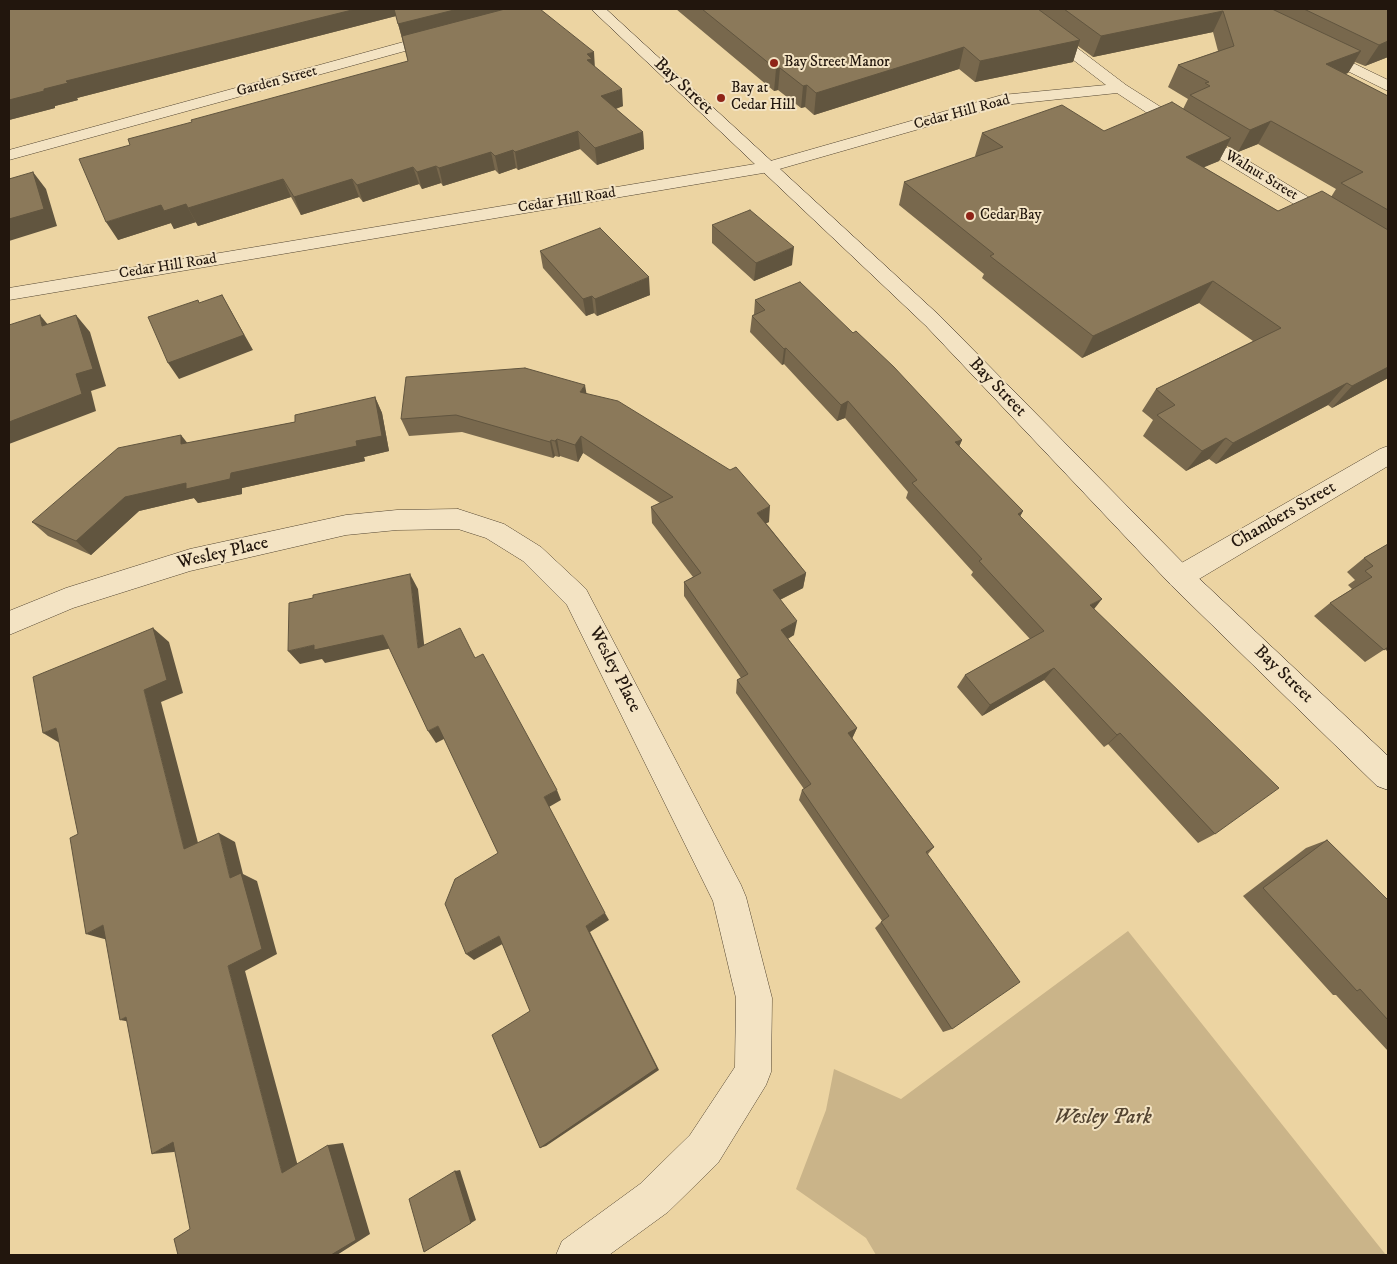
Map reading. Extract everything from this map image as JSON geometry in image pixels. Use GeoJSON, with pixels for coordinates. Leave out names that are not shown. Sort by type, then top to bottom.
{"type":"FeatureCollection","features":[{"type":"Feature","properties":{"kind":"street","name":"Bay Street"},"geometry":{"type":"LineString","coordinates":[[598,9],[933,321],[1180,576],[1388,776]]}},
{"type":"Feature","properties":{"kind":"street","name":"Walnut Street"},"geometry":{"type":"LineString","coordinates":[[1026,12],[1120,88],[1191,134],[1388,252]]}},
{"type":"Feature","properties":{"kind":"street","name":"Garden Street"},"geometry":{"type":"LineString","coordinates":[[9,155],[459,32]]}},
{"type":"Feature","properties":{"kind":"street"},"geometry":{"type":"LineString","coordinates":[[1303,43],[1388,86]]}},
{"type":"Feature","properties":{"kind":"street","name":"Cedar Hill Road"},"geometry":{"type":"LineString","coordinates":[[9,294],[769,167],[1002,100],[1120,88]]}},
{"type":"Feature","properties":{"kind":"street","name":"Chambers Street"},"geometry":{"type":"LineString","coordinates":[[1180,576],[1388,455]]}},
{"type":"Feature","properties":{"kind":"street","name":"Wesley Place"},"geometry":{"type":"LineString","coordinates":[[9,623],[66,599],[190,560],[346,525],[397,520],[458,519],[495,531],[532,554],[578,597],[729,897],[754,998],[753,1072],[704,1149],[654,1198],[576,1255]]}},
{"type":"Feature","properties":{"kind":"green space","name":"Wesley Park"},"geometry":{"type":"Polygon","coordinates":[[[1128,931],[1386,1255],[876,1255],[866,1238],[796,1189],[826,1110],[834,1069],[901,1099],[1128,931]]]}},
{"type":"Feature","properties":{"kind":"building"},"geometry":{"type":"Polygon","coordinates":[[[9,9],[356,9],[66,81],[68,83],[9,100],[9,9]]]}},
{"type":"Feature","properties":{"kind":"building"},"geometry":{"type":"Polygon","coordinates":[[[394,9],[458,9],[398,24],[394,9]]]}},
{"type":"Feature","properties":{"kind":"building"},"geometry":{"type":"Polygon","coordinates":[[[505,9],[540,9],[594,52],[587,54],[592,59],[587,60],[622,89],[601,96],[643,132],[595,148],[578,131],[515,152],[513,150],[495,156],[491,152],[439,168],[436,166],[417,172],[413,167],[357,185],[352,179],[294,197],[283,179],[188,208],[186,204],[164,211],[161,205],[106,222],[79,159],[130,145],[128,139],[192,122],[191,120],[408,61],[402,36],[505,9]]]}},
{"type":"Feature","properties":{"kind":"building"},"geometry":{"type":"Polygon","coordinates":[[[702,9],[1038,9],[1080,40],[980,61],[964,47],[816,93],[807,85],[803,86],[780,68],[776,69],[702,9]]]}},
{"type":"Feature","properties":{"kind":"building"},"geometry":{"type":"Polygon","coordinates":[[[1064,9],[1272,9],[1361,51],[1326,64],[1388,96],[1388,210],[1341,183],[1363,172],[1271,121],[1250,130],[1190,95],[1210,86],[1205,83],[1209,82],[1178,65],[1234,46],[1223,11],[1101,36],[1064,9]]]}},
{"type":"Feature","properties":{"kind":"building"},"geometry":{"type":"Polygon","coordinates":[[[1304,9],[1388,9],[1388,41],[1379,45],[1304,9]]]}},
{"type":"Feature","properties":{"kind":"building"},"geometry":{"type":"Polygon","coordinates":[[[1172,102],[1231,138],[1186,157],[1278,211],[1322,191],[1388,230],[1388,367],[1352,386],[1347,383],[1233,443],[1226,438],[1202,451],[1157,415],[1175,405],[1156,389],[1281,328],[1213,281],[1093,336],[990,256],[994,254],[904,182],[1003,147],[982,133],[1062,105],[1104,131],[1172,102]]]}},
{"type":"Feature","properties":{"kind":"building"},"geometry":{"type":"Polygon","coordinates":[[[33,172],[44,209],[9,219],[9,179],[33,172]]]}},
{"type":"Feature","properties":{"kind":"building"},"geometry":{"type":"Polygon","coordinates":[[[750,210],[794,247],[756,263],[712,225],[750,210]]]}},
{"type":"Feature","properties":{"kind":"building"},"geometry":{"type":"Polygon","coordinates":[[[600,228],[649,277],[595,299],[592,296],[583,299],[540,251],[600,228]]]}},
{"type":"Feature","properties":{"kind":"building"},"geometry":{"type":"Polygon","coordinates":[[[800,282],[853,333],[856,331],[894,367],[962,440],[955,442],[1023,511],[1018,514],[1102,599],[1090,605],[1279,788],[1215,834],[1120,733],[1117,735],[1054,668],[990,705],[965,675],[1044,631],[979,561],[982,559],[912,483],[917,480],[848,401],[841,405],[752,316],[765,310],[755,300],[800,282]]]}},
{"type":"Feature","properties":{"kind":"building"},"geometry":{"type":"Polygon","coordinates":[[[222,295],[244,335],[168,363],[148,317],[198,300],[199,303],[222,295]]]}},
{"type":"Feature","properties":{"kind":"building"},"geometry":{"type":"Polygon","coordinates":[[[40,315],[42,326],[76,315],[93,369],[76,374],[82,394],[9,422],[9,325],[40,315]]]}},
{"type":"Feature","properties":{"kind":"building"},"geometry":{"type":"Polygon","coordinates":[[[525,368],[585,385],[580,392],[618,401],[730,470],[736,467],[770,506],[757,513],[806,573],[773,590],[797,621],[781,630],[857,728],[848,733],[934,847],[926,852],[1020,982],[952,1029],[881,922],[889,916],[802,790],[811,784],[737,680],[748,674],[684,582],[701,573],[651,507],[673,497],[581,436],[575,445],[557,439],[550,442],[456,415],[401,419],[406,377],[525,368]]]}},
{"type":"Feature","properties":{"kind":"building"},"geometry":{"type":"Polygon","coordinates":[[[375,397],[382,436],[356,441],[357,446],[231,473],[230,479],[186,489],[186,483],[125,497],[76,541],[32,522],[118,448],[181,435],[181,444],[295,422],[295,415],[375,397]]]}},
{"type":"Feature","properties":{"kind":"building"},"geometry":{"type":"Polygon","coordinates":[[[1388,544],[1388,647],[1384,650],[1330,603],[1372,577],[1365,571],[1373,566],[1364,558],[1388,544]]]}},
{"type":"Feature","properties":{"kind":"building"},"geometry":{"type":"Polygon","coordinates":[[[410,574],[418,648],[460,628],[475,658],[483,654],[557,790],[544,797],[605,913],[586,926],[657,1068],[540,1148],[492,1035],[530,1011],[499,936],[466,954],[445,904],[455,879],[498,853],[438,726],[428,731],[383,635],[314,650],[314,645],[288,651],[289,603],[313,598],[313,595],[410,574]]]}},
{"type":"Feature","properties":{"kind":"building"},"geometry":{"type":"Polygon","coordinates":[[[153,628],[167,680],[144,690],[184,849],[219,833],[230,878],[241,873],[262,949],[228,966],[282,1173],[328,1145],[356,1240],[331,1255],[178,1255],[174,1239],[190,1229],[173,1142],[152,1154],[126,1017],[120,1020],[103,925],[86,934],[70,838],[78,834],[56,728],[43,733],[33,677],[153,628]]]}},
{"type":"Feature","properties":{"kind":"building"},"geometry":{"type":"Polygon","coordinates":[[[1327,840],[1388,900],[1388,1020],[1360,989],[1357,991],[1263,888],[1327,840]]]}},
{"type":"Feature","properties":{"kind":"building"},"geometry":{"type":"Polygon","coordinates":[[[455,1171],[471,1223],[424,1252],[409,1199],[455,1171]]]}},
{"type":"Feature","properties":{"kind":"place","name":"Bay Street Manor"},"geometry":{"type":"Point","coordinates":[774,63]}},
{"type":"Feature","properties":{"kind":"place","name":"Bay at Cedar Hill"},"geometry":{"type":"Point","coordinates":[721,98]}},
{"type":"Feature","properties":{"kind":"place","name":"Cedar Bay"},"geometry":{"type":"Point","coordinates":[970,216]}}]}
